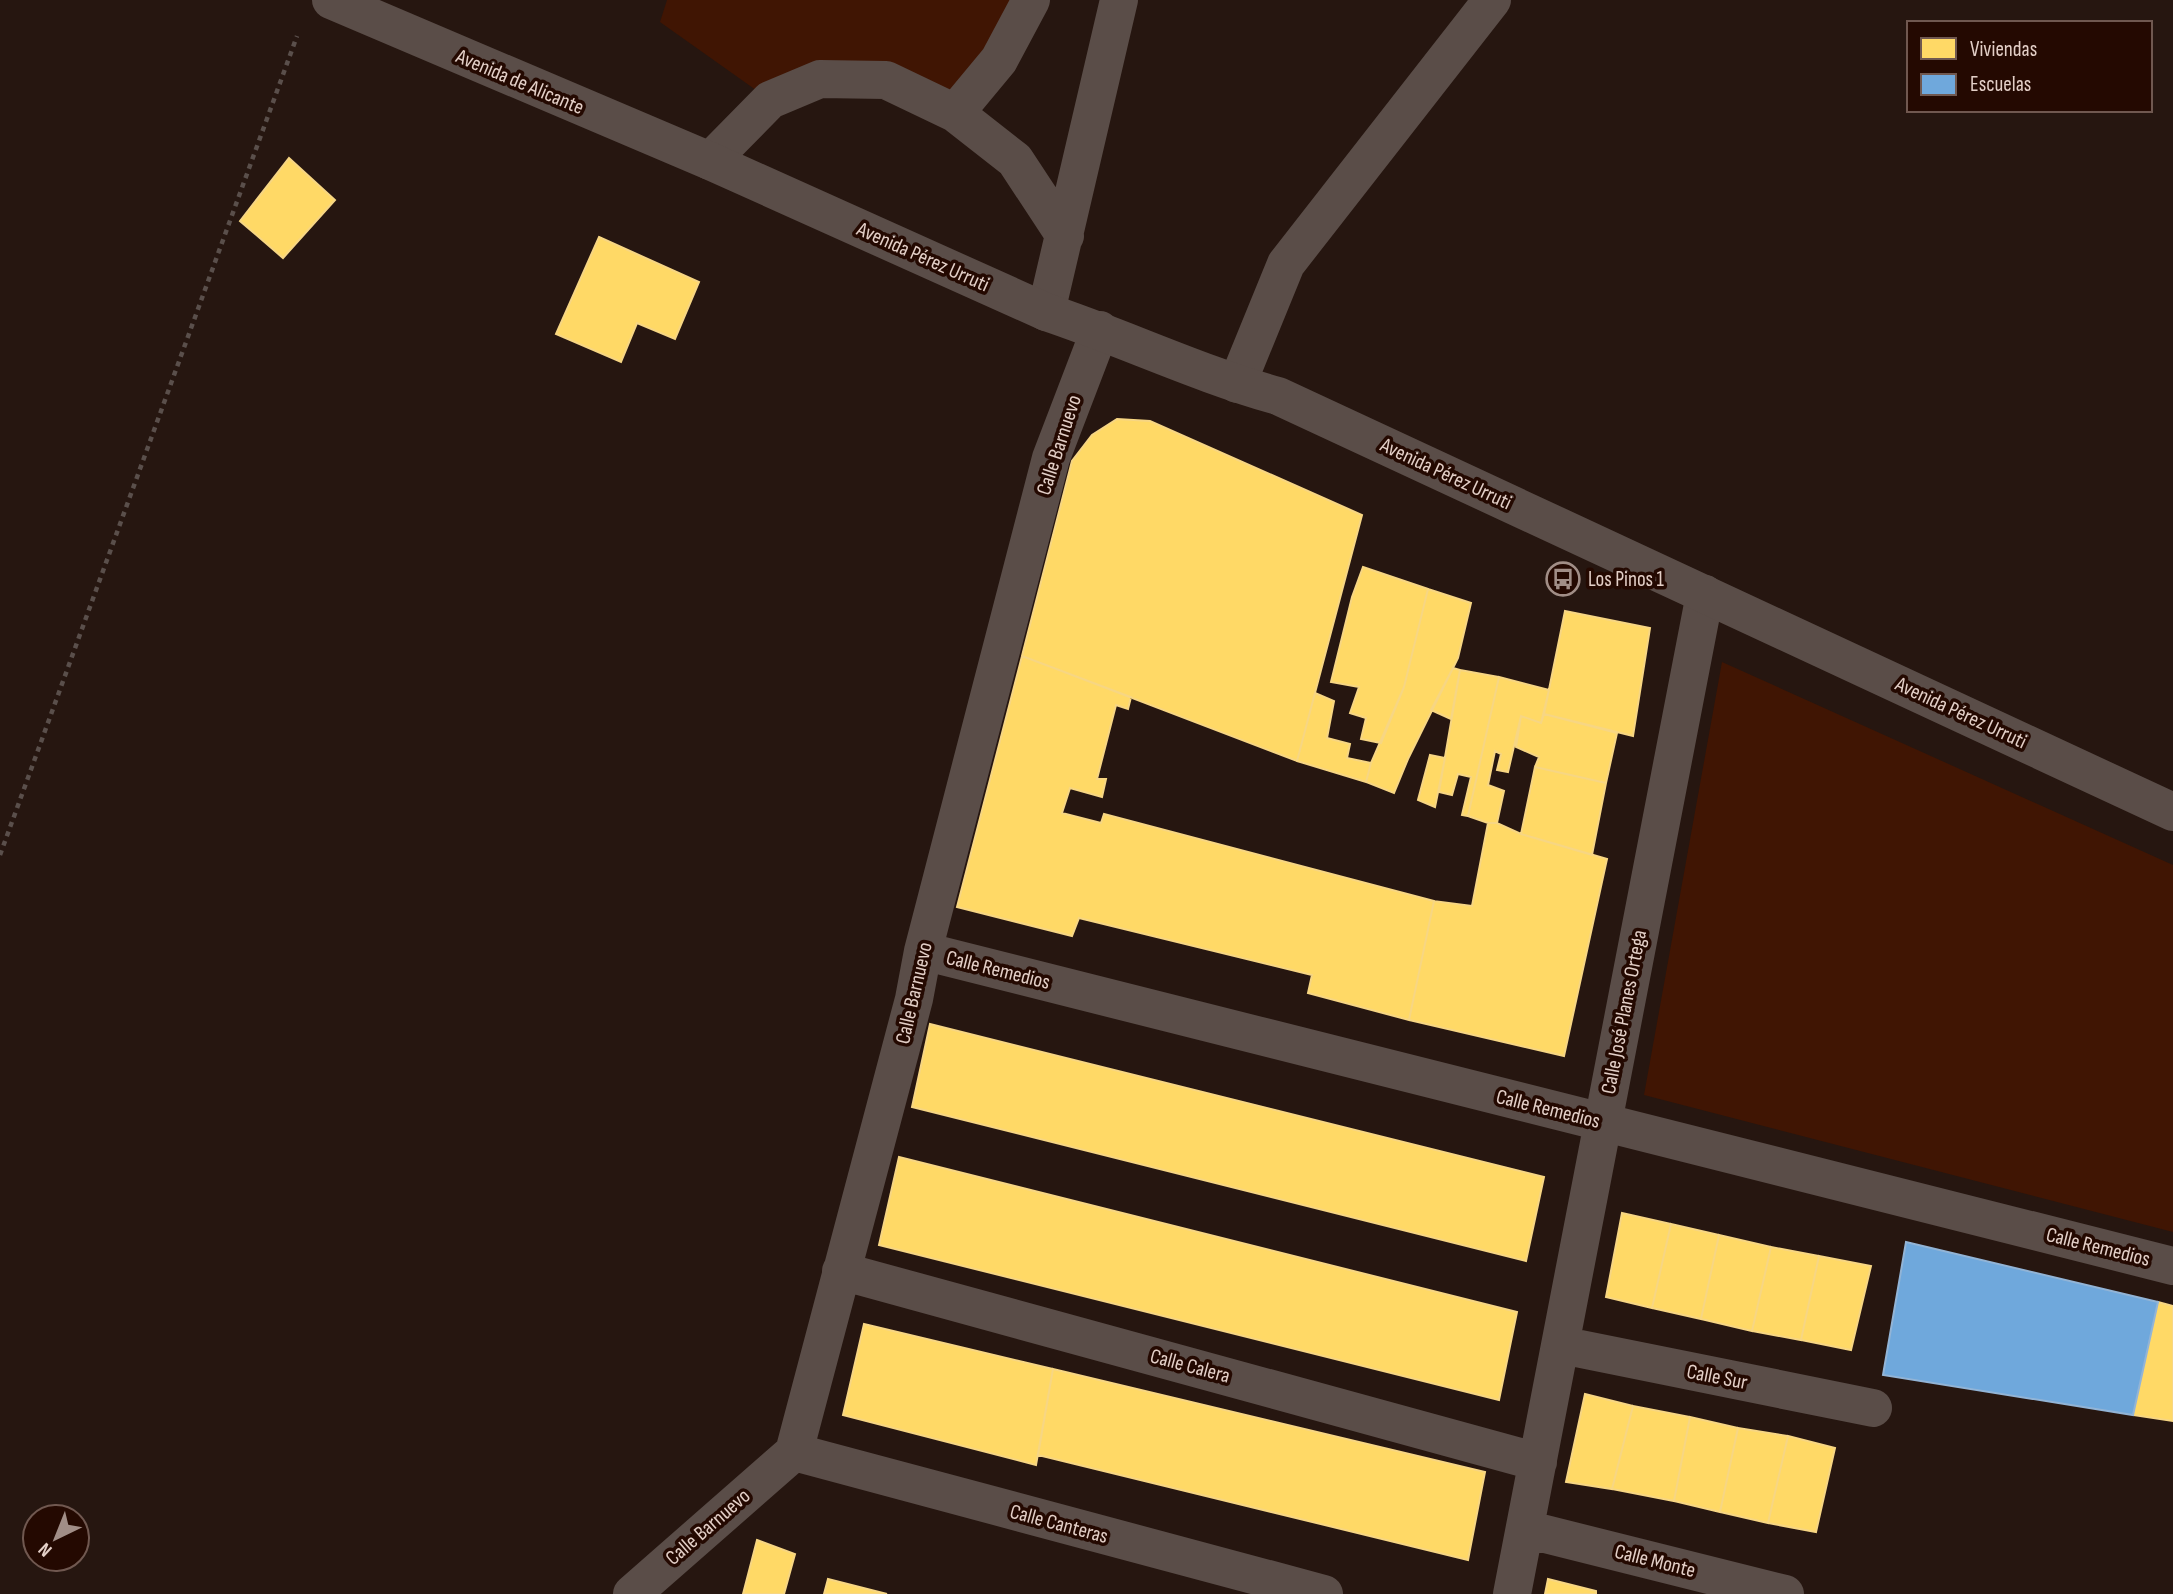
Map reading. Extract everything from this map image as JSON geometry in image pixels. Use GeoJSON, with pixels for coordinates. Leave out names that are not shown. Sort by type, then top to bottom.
{"type":"FeatureCollection","features":[{"type":"Feature","properties":{"kind":"street","name":"Avenida de Alicante"},"geometry":{"type":"LineString","coordinates":[[331,0],[710,161]]}},
{"type":"Feature","properties":{"kind":"street"},"geometry":{"type":"LineString","coordinates":[[956,113],[999,60],[1031,0]]}},
{"type":"Feature","properties":{"kind":"street"},"geometry":{"type":"LineString","coordinates":[[1046,312],[1119,0]]}},
{"type":"Feature","properties":{"kind":"street"},"geometry":{"type":"LineString","coordinates":[[1237,384],[1286,264],[1492,0]]}},
{"type":"Feature","properties":{"kind":"street"},"geometry":{"type":"LineString","coordinates":[[710,161],[770,100],[820,79],[886,80],[956,113],[1015,160],[1065,236]]}},
{"type":"Feature","properties":{"kind":"street","name":"Avenida Pérez Urruti"},"geometry":{"type":"LineString","coordinates":[[710,161],[1046,312],[1100,330],[1237,384],[1278,396],[2173,812]]}},
{"type":"Feature","properties":{"kind":"street","name":"Calle Barnuevo"},"geometry":{"type":"LineString","coordinates":[[632,1594],[794,1452],[914,999],[923,951],[1051,458],[1100,330]]}},
{"type":"Feature","properties":{"kind":"street","name":"Calle José Planes Ortega"},"geometry":{"type":"LineString","coordinates":[[1512,1594],[1705,594]]}},
{"type":"Feature","properties":{"kind":"street","name":"Calle Remedios"},"geometry":{"type":"LineString","coordinates":[[923,951],[2173,1266]]}},
{"type":"Feature","properties":{"kind":"street","name":"Calle Calera"},"geometry":{"type":"LineString","coordinates":[[841,1270],[1538,1462]]}},
{"type":"Feature","properties":{"kind":"street","name":"Calle Sur"},"geometry":{"type":"LineString","coordinates":[[1561,1345],[1873,1408]]}},
{"type":"Feature","properties":{"kind":"street","name":"Calle Canteras"},"geometry":{"type":"LineString","coordinates":[[794,1452],[1324,1594]]}},
{"type":"Feature","properties":{"kind":"street","name":"Calle Monte"},"geometry":{"type":"LineString","coordinates":[[1525,1529],[1785,1594]]}},
{"type":"Feature","properties":{"kind":"path"},"geometry":{"type":"LineString","coordinates":[[0,855],[301,26]]}},
{"type":"Feature","properties":{"kind":"shaded area"},"geometry":{"type":"Polygon","coordinates":[[[667,0],[1022,0],[955,113],[886,80],[770,100],[660,22],[667,0]]]}},
{"type":"Feature","properties":{"kind":"shaded area"},"geometry":{"type":"Polygon","coordinates":[[[1722,662],[2173,865],[2173,1232],[1644,1095],[1722,662]]]}},
{"type":"Feature","properties":{"kind":"building: Viviendas"},"geometry":{"type":"Polygon","coordinates":[[[289,158],[335,200],[283,258],[240,221],[289,158]]]}},
{"type":"Feature","properties":{"kind":"building: Viviendas"},"geometry":{"type":"Polygon","coordinates":[[[599,237],[699,282],[675,339],[637,323],[621,362],[556,334],[599,237]]]}},
{"type":"Feature","properties":{"kind":"building: Viviendas"},"geometry":{"type":"Polygon","coordinates":[[[1117,419],[1150,421],[1362,515],[1297,761],[1022,656],[1072,461],[1092,435],[1117,419]]]}},
{"type":"Feature","properties":{"kind":"building: Viviendas"},"geometry":{"type":"Polygon","coordinates":[[[1363,567],[1428,589],[1404,687],[1381,743],[1361,739],[1366,718],[1350,713],[1359,687],[1331,682],[1352,597],[1363,567]]]}},
{"type":"Feature","properties":{"kind":"building: Viviendas"},"geometry":{"type":"Polygon","coordinates":[[[1428,589],[1471,603],[1458,658],[1394,793],[1366,782],[1371,763],[1404,687],[1428,589]]]}},
{"type":"Feature","properties":{"kind":"building: Viviendas"},"geometry":{"type":"Polygon","coordinates":[[[1565,611],[1650,628],[1633,736],[1544,714],[1565,611]]]}},
{"type":"Feature","properties":{"kind":"building: Viviendas"},"geometry":{"type":"Polygon","coordinates":[[[1022,656],[1131,697],[1128,709],[1116,705],[1097,779],[1106,779],[1102,797],[1070,788],[1062,813],[1101,823],[1104,814],[1434,901],[1409,1020],[1308,993],[1312,975],[1079,918],[1072,936],[957,907],[1022,656]]]}},
{"type":"Feature","properties":{"kind":"building: Viviendas"},"geometry":{"type":"Polygon","coordinates":[[[1453,668],[1460,670],[1451,719],[1431,710],[1453,668]]]}},
{"type":"Feature","properties":{"kind":"building: Viviendas"},"geometry":{"type":"Polygon","coordinates":[[[1460,670],[1499,677],[1468,816],[1462,815],[1471,777],[1458,774],[1452,795],[1439,792],[1460,670]]]}},
{"type":"Feature","properties":{"kind":"building: Viviendas"},"geometry":{"type":"Polygon","coordinates":[[[1499,677],[1549,690],[1541,723],[1521,716],[1508,772],[1497,770],[1501,754],[1495,751],[1488,785],[1504,791],[1497,823],[1488,823],[1468,816],[1499,677]]]}},
{"type":"Feature","properties":{"kind":"building: Viviendas"},"geometry":{"type":"Polygon","coordinates":[[[1315,693],[1334,701],[1327,738],[1350,744],[1347,758],[1371,763],[1366,782],[1297,761],[1315,693]]]}},
{"type":"Feature","properties":{"kind":"building: Viviendas"},"geometry":{"type":"Polygon","coordinates":[[[1544,714],[1617,733],[1606,783],[1535,767],[1539,757],[1516,747],[1521,716],[1541,723],[1544,714]]]}},
{"type":"Feature","properties":{"kind":"building: Viviendas"},"geometry":{"type":"Polygon","coordinates":[[[1430,755],[1445,758],[1435,807],[1418,800],[1430,755]]]}},
{"type":"Feature","properties":{"kind":"building: Viviendas"},"geometry":{"type":"Polygon","coordinates":[[[1535,767],[1606,783],[1592,855],[1521,834],[1535,767]]]}},
{"type":"Feature","properties":{"kind":"building: Viviendas"},"geometry":{"type":"Polygon","coordinates":[[[1488,823],[1497,823],[1521,834],[1607,859],[1564,1056],[1409,1020],[1434,901],[1472,906],[1488,823]]]}},
{"type":"Feature","properties":{"kind":"building: Viviendas"},"geometry":{"type":"Polygon","coordinates":[[[930,1024],[1544,1177],[1526,1261],[912,1107],[930,1024]]]}},
{"type":"Feature","properties":{"kind":"building: Viviendas"},"geometry":{"type":"Polygon","coordinates":[[[899,1157],[1517,1312],[1499,1400],[879,1245],[899,1157]]]}},
{"type":"Feature","properties":{"kind":"building: Viviendas"},"geometry":{"type":"Polygon","coordinates":[[[1622,1213],[1671,1224],[1652,1308],[1606,1297],[1622,1213]]]}},
{"type":"Feature","properties":{"kind":"building: Viviendas"},"geometry":{"type":"Polygon","coordinates":[[[1671,1224],[1719,1235],[1701,1319],[1652,1308],[1671,1224]]]}},
{"type":"Feature","properties":{"kind":"building: Viviendas"},"geometry":{"type":"Polygon","coordinates":[[[1719,1235],[1771,1247],[1752,1331],[1701,1319],[1719,1235]]]}},
{"type":"Feature","properties":{"kind":"building: Viviendas"},"geometry":{"type":"Polygon","coordinates":[[[1771,1247],[1819,1256],[1801,1340],[1752,1331],[1771,1247]]]}},
{"type":"Feature","properties":{"kind":"building: Viviendas"},"geometry":{"type":"Polygon","coordinates":[[[1819,1256],[1871,1266],[1851,1350],[1801,1340],[1819,1256]]]}},
{"type":"Feature","properties":{"kind":"building: Viviendas"},"geometry":{"type":"Polygon","coordinates":[[[2158,1302],[2173,1306],[2173,1421],[2133,1415],[2158,1302]]]}},
{"type":"Feature","properties":{"kind":"building: Viviendas"},"geometry":{"type":"Polygon","coordinates":[[[864,1324],[1053,1369],[1036,1465],[843,1415],[864,1324]]]}},
{"type":"Feature","properties":{"kind":"building: Viviendas"},"geometry":{"type":"Polygon","coordinates":[[[1053,1369],[1485,1472],[1468,1560],[1038,1455],[1053,1369]]]}},
{"type":"Feature","properties":{"kind":"building: Viviendas"},"geometry":{"type":"Polygon","coordinates":[[[1585,1394],[1633,1406],[1612,1489],[1566,1482],[1585,1394]]]}},
{"type":"Feature","properties":{"kind":"building: Viviendas"},"geometry":{"type":"Polygon","coordinates":[[[1633,1406],[1690,1417],[1674,1501],[1612,1489],[1633,1406]]]}},
{"type":"Feature","properties":{"kind":"building: Viviendas"},"geometry":{"type":"Polygon","coordinates":[[[1690,1417],[1738,1428],[1720,1512],[1674,1501],[1690,1417]]]}},
{"type":"Feature","properties":{"kind":"building: Viviendas"},"geometry":{"type":"Polygon","coordinates":[[[1738,1428],[1788,1436],[1768,1523],[1720,1512],[1738,1428]]]}},
{"type":"Feature","properties":{"kind":"building: Viviendas"},"geometry":{"type":"Polygon","coordinates":[[[1788,1436],[1835,1448],[1816,1532],[1768,1523],[1788,1436]]]}},
{"type":"Feature","properties":{"kind":"building: Viviendas"},"geometry":{"type":"Polygon","coordinates":[[[757,1540],[795,1554],[784,1594],[743,1594],[757,1540]]]}},
{"type":"Feature","properties":{"kind":"building: Viviendas"},"geometry":{"type":"Polygon","coordinates":[[[828,1579],[887,1594],[824,1594],[828,1579]]]}},
{"type":"Feature","properties":{"kind":"building: Viviendas"},"geometry":{"type":"Polygon","coordinates":[[[1548,1579],[1596,1591],[1596,1594],[1545,1594],[1548,1579]]]}},
{"type":"Feature","properties":{"kind":"building: Escuelas"},"geometry":{"type":"Polygon","coordinates":[[[1906,1242],[2158,1302],[2133,1415],[1883,1375],[1906,1242]]]}},
{"type":"Feature","properties":{"kind":"place","name":"Los Pinos 1"},"geometry":{"type":"Point","coordinates":[1563,579]}}]}
